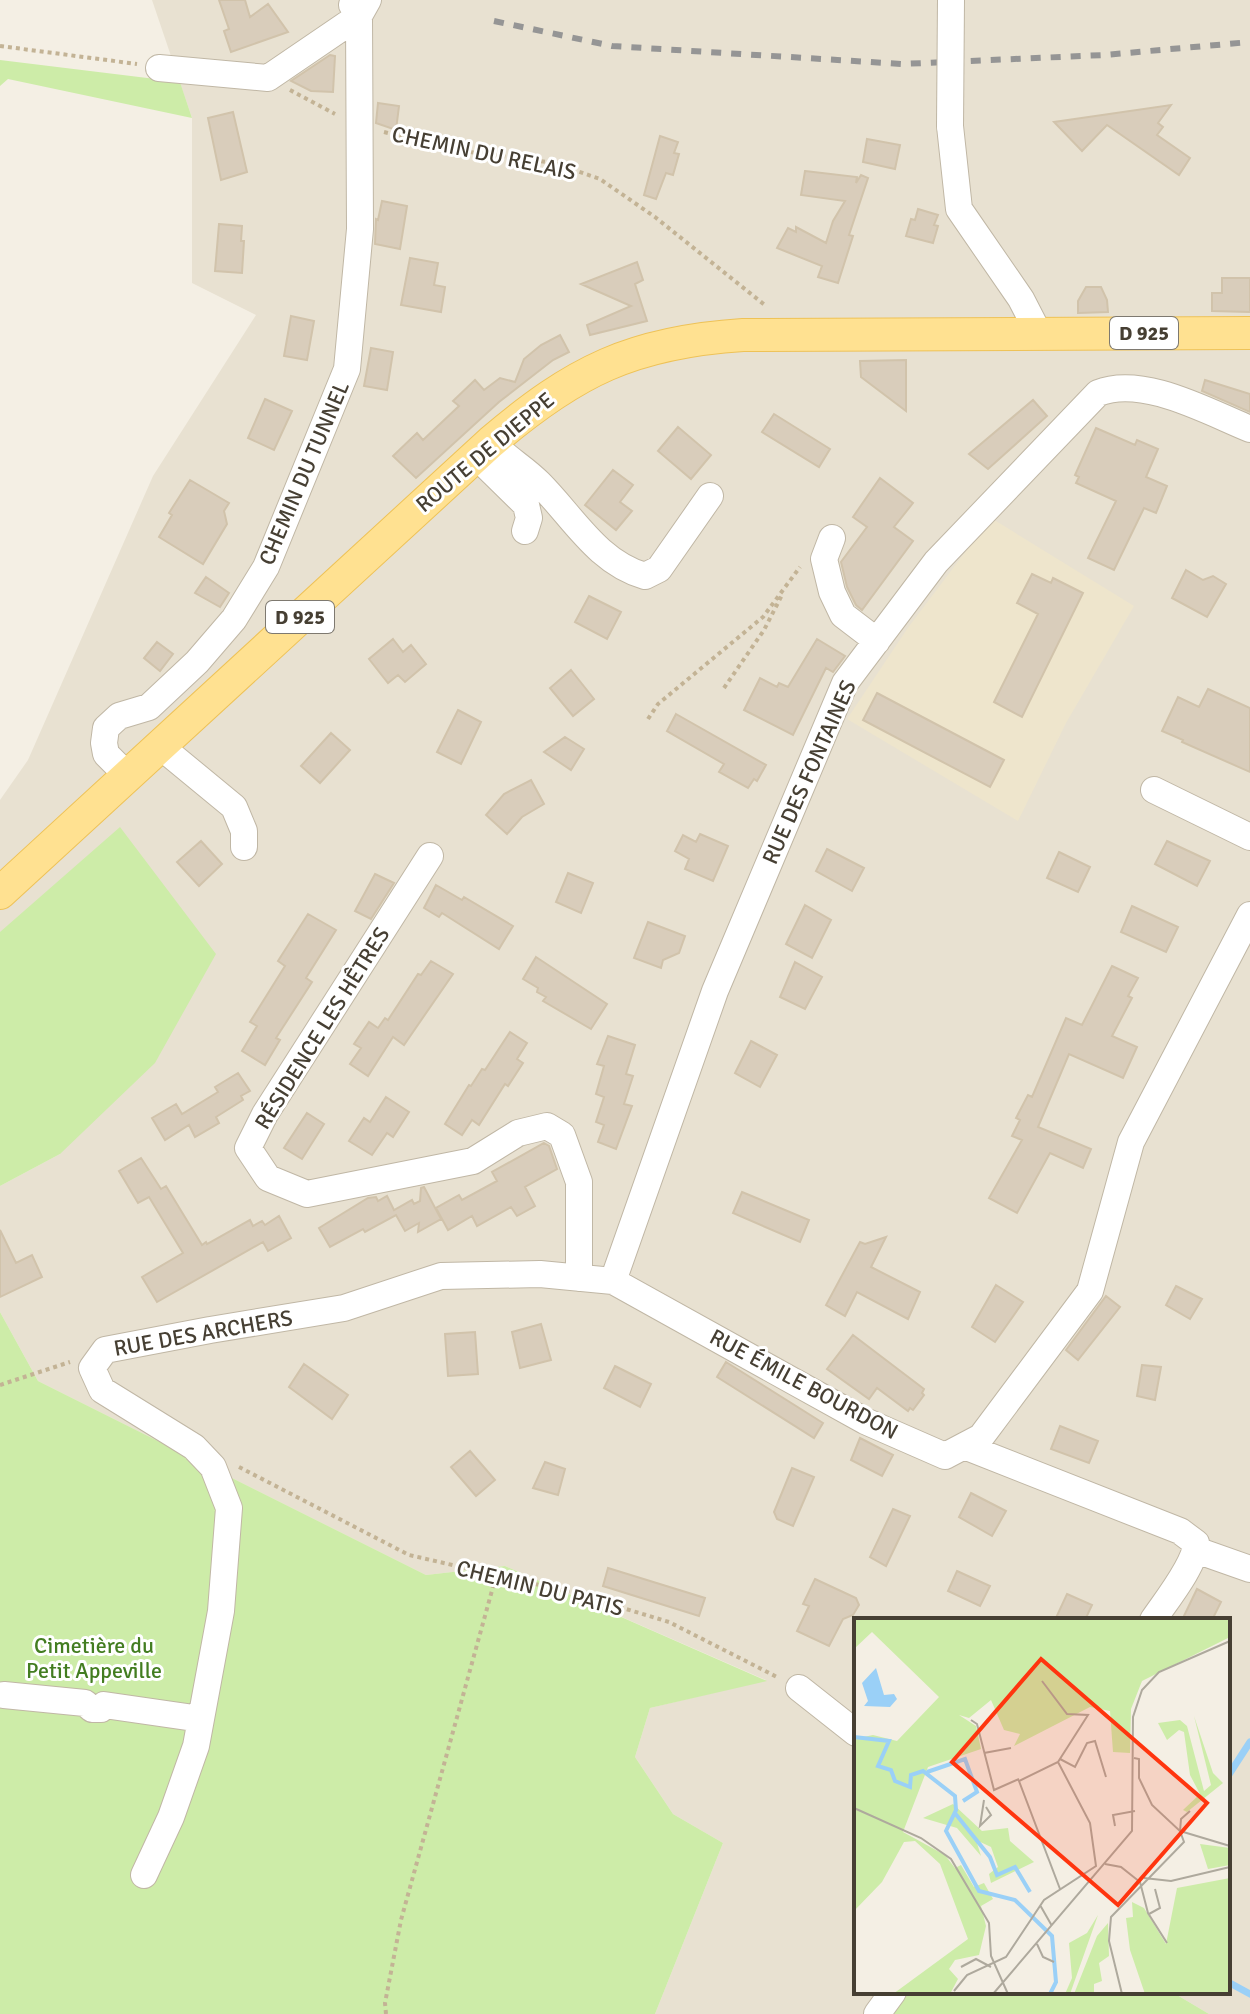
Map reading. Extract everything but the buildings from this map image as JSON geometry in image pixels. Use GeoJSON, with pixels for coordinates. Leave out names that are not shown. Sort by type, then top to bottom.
{"type":"FeatureCollection","features":[{"type":"Feature","properties":{"kind":"main road","name":"ROUTE DE DIEPPE"},"geometry":{"type":"LineString","coordinates":[[0,893],[484,449],[536,405],[597,367],[653,348],[706,337],[743,335],[1250,333]]}},
{"type":"Feature","properties":{"kind":"street"},"geometry":{"type":"LineString","coordinates":[[951,0],[950,126],[959,209],[1021,299],[1038,332]]}},
{"type":"Feature","properties":{"kind":"street"},"geometry":{"type":"LineString","coordinates":[[159,68],[268,78],[359,5]]}},
{"type":"Feature","properties":{"kind":"street","name":"CHEMIN DU TUNNEL"},"geometry":{"type":"LineString","coordinates":[[127,775],[106,754],[106,728],[119,716],[149,707],[197,662],[234,619],[266,567],[347,369],[360,229],[357,126],[359,5]]}},
{"type":"Feature","properties":{"kind":"street","name":"RUE DES FONTAINES"},"geometry":{"type":"LineString","coordinates":[[613,1281],[721,976],[845,683],[936,562],[1098,393],[1112,387],[1136,387],[1250,429]]}},
{"type":"Feature","properties":{"kind":"street"},"geometry":{"type":"LineString","coordinates":[[484,449],[507,460],[538,482],[585,537],[626,570],[645,576],[659,569],[710,496]]}},
{"type":"Feature","properties":{"kind":"street"},"geometry":{"type":"LineString","coordinates":[[484,449],[526,505],[529,518],[525,531]]}},
{"type":"Feature","properties":{"kind":"street"},"geometry":{"type":"LineString","coordinates":[[828,548],[832,592],[843,615],[877,641]]}},
{"type":"Feature","properties":{"kind":"street"},"geometry":{"type":"LineString","coordinates":[[160,746],[234,807],[244,831],[244,847]]}},
{"type":"Feature","properties":{"kind":"street"},"geometry":{"type":"LineString","coordinates":[[1154,790],[1250,837]]}},
{"type":"Feature","properties":{"kind":"street","name":"RÉSIDENCE LES HÊTRES"},"geometry":{"type":"LineString","coordinates":[[430,856],[265,1114],[248,1148],[268,1178],[307,1194],[473,1161],[518,1133],[547,1126],[562,1135],[579,1182],[579,1278]]}},
{"type":"Feature","properties":{"kind":"street"},"geometry":{"type":"LineString","coordinates":[[964,1446],[981,1437],[1090,1291],[1131,1142],[1250,915]]}},
{"type":"Feature","properties":{"kind":"street","name":"RUE DES ARCHERS"},"geometry":{"type":"LineString","coordinates":[[144,1875],[171,1817],[196,1746],[221,1611],[229,1508],[213,1467],[194,1447],[102,1390],[92,1368],[105,1350],[344,1308],[441,1276],[540,1274],[613,1281]]}},
{"type":"Feature","properties":{"kind":"street","name":"RUE ÉMILE BOURDON"},"geometry":{"type":"LineString","coordinates":[[613,1281],[865,1421],[945,1456],[964,1446]]}},
{"type":"Feature","properties":{"kind":"street"},"geometry":{"type":"LineString","coordinates":[[964,1446],[1180,1531],[1196,1547],[1250,1569]]}},
{"type":"Feature","properties":{"kind":"street"},"geometry":{"type":"LineString","coordinates":[[1154,1618],[1196,1547],[1222,1542],[1250,1550]]}},
{"type":"Feature","properties":{"kind":"street"},"geometry":{"type":"LineString","coordinates":[[799,1688],[854,1731]]}},
{"type":"Feature","properties":{"kind":"street"},"geometry":{"type":"LineString","coordinates":[[4,1695],[201,1719]]}},
{"type":"Feature","properties":{"kind":"street"},"geometry":{"type":"LineString","coordinates":[[877,2014],[892,1994]]}},
{"type":"Feature","properties":{"kind":"path"},"geometry":{"type":"LineString","coordinates":[[0,46],[159,68]]}},
{"type":"Feature","properties":{"kind":"path","name":"CHEMIN DU RELAIS"},"geometry":{"type":"LineString","coordinates":[[268,78],[357,126],[455,150],[554,163],[600,179],[655,217],[769,309]]}},
{"type":"Feature","properties":{"kind":"path"},"geometry":{"type":"LineString","coordinates":[[648,719],[658,704],[763,617],[804,563],[828,548]]}},
{"type":"Feature","properties":{"kind":"path"},"geometry":{"type":"LineString","coordinates":[[724,688],[764,630],[790,581]]}},
{"type":"Feature","properties":{"kind":"path"},"geometry":{"type":"LineString","coordinates":[[0,1385],[105,1350]]}},
{"type":"Feature","properties":{"kind":"path","name":"CHEMIN DU PATIS"},"geometry":{"type":"LineString","coordinates":[[213,1467],[241,1467],[409,1555],[570,1592],[669,1622],[799,1688]]}},
{"type":"Feature","properties":{"kind":"path"},"geometry":{"type":"LineString","coordinates":[[386,2014],[385,2003],[401,1920],[496,1576]]}},
{"type":"Feature","properties":{"kind":"shaded area"},"geometry":{"type":"Polygon","coordinates":[[[152,0],[1250,0],[1250,2014],[1209,2014],[1175,1994],[1230,1994],[1230,1618],[854,1618],[854,1994],[884,1994],[869,2014],[655,2014],[723,1843],[673,1814],[635,1757],[650,1708],[766,1680],[505,1566],[426,1575],[38,1381],[0,1312],[0,1186],[60,1154],[0,932],[0,800],[28,760],[153,476],[256,315],[192,283],[192,118],[152,0]]]}},
{"type":"Feature","properties":{"kind":"shaded area"},"geometry":{"type":"Polygon","coordinates":[[[991,518],[1134,606],[1066,723],[1018,821],[847,719],[907,629],[991,518]]]}},
{"type":"Feature","properties":{"kind":"green space"},"geometry":{"type":"Polygon","coordinates":[[[0,60],[180,82],[192,118],[8,79],[0,86],[0,60]]]}},
{"type":"Feature","properties":{"kind":"green space"},"geometry":{"type":"Polygon","coordinates":[[[120,827],[216,954],[155,1063],[60,1154],[0,1186],[0,932],[120,827]]]}},
{"type":"Feature","properties":{"kind":"green space","name":"Cimetière du Petit Appeville"},"geometry":{"type":"Polygon","coordinates":[[[0,1312],[38,1381],[426,1575],[505,1566],[767,1681],[650,1708],[635,1757],[673,1814],[723,1843],[655,2014],[0,2014],[0,1312]]]}},
{"type":"Feature","properties":{"kind":"green space"},"geometry":{"type":"Polygon","coordinates":[[[908,1994],[1175,1994],[1209,2014],[893,2014],[908,1994]]]}},
{"type":"Feature","properties":{"kind":"waterway"},"geometry":{"type":"LineString","coordinates":[[1230,1773],[1250,1742]]}},
{"type":"Feature","properties":{"kind":"waterway"},"geometry":{"type":"LineString","coordinates":[[1230,1983],[1250,1994]]}},
{"type":"Feature","properties":{"kind":"railway"},"geometry":{"type":"LineString","coordinates":[[494,21],[612,46],[902,64],[1104,55],[1250,42]]}}]}
